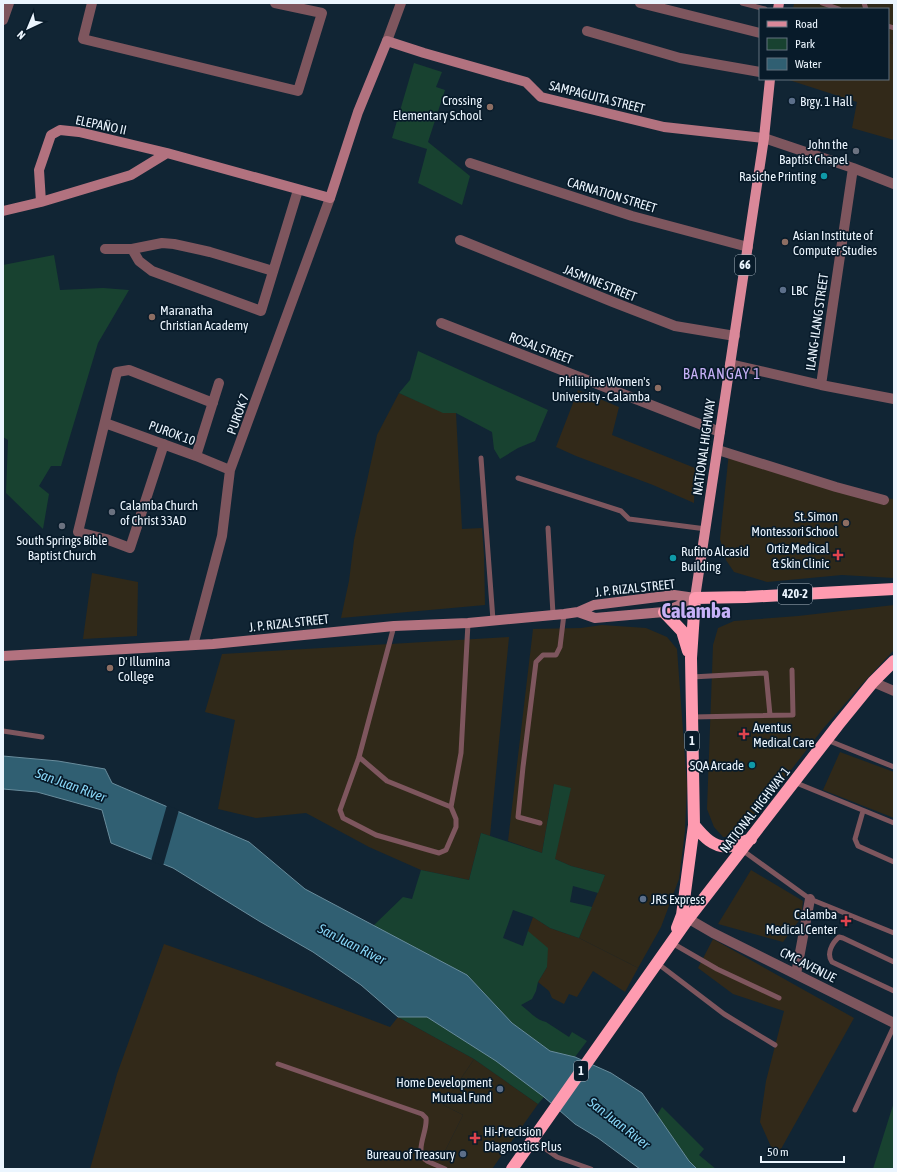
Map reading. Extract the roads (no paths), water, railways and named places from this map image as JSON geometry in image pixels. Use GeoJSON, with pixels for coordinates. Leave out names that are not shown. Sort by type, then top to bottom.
{"type":"FeatureCollection","features":[{"type":"Feature","properties":{"kind":"highway","name":"420-2"},"geometry":{"type":"LineString","coordinates":[[695,598],[746,597],[894,589]]}},
{"type":"Feature","properties":{"kind":"highway","name":"NATIONAL HIGHWAY 1"},"geometry":{"type":"LineString","coordinates":[[685,917],[694,825],[691,658],[695,598]]}},
{"type":"Feature","properties":{"kind":"highway"},"geometry":{"type":"LineString","coordinates":[[664,612],[682,631],[691,658]]}},
{"type":"Feature","properties":{"kind":"highway","name":"NATIONAL HIGHWAY 1"},"geometry":{"type":"LineString","coordinates":[[512,1169],[672,942],[685,917],[751,839],[873,682],[894,661]]}},
{"type":"Feature","properties":{"kind":"highway"},"geometry":{"type":"LineString","coordinates":[[694,825],[705,838],[717,845],[729,846],[751,839]]}},
{"type":"Feature","properties":{"kind":"main road","name":"NATIONAL HIGHWAY"},"geometry":{"type":"LineString","coordinates":[[695,598],[764,138],[770,80]]}},
{"type":"Feature","properties":{"kind":"street"},"geometry":{"type":"LineString","coordinates":[[3,20],[9,3]]}},
{"type":"Feature","properties":{"kind":"street"},"geometry":{"type":"LineString","coordinates":[[92,3],[83,40],[298,91],[322,13],[275,3]]}},
{"type":"Feature","properties":{"kind":"street"},"geometry":{"type":"LineString","coordinates":[[330,198],[358,112],[401,3]]}},
{"type":"Feature","properties":{"kind":"street"},"geometry":{"type":"LineString","coordinates":[[640,3],[759,33]]}},
{"type":"Feature","properties":{"kind":"street"},"geometry":{"type":"LineString","coordinates":[[587,31],[680,58],[759,72]]}},
{"type":"Feature","properties":{"kind":"street","name":"SAMPAGUITA STREET"},"geometry":{"type":"LineString","coordinates":[[387,41],[526,82],[540,97],[664,127],[764,138]]}},
{"type":"Feature","properties":{"kind":"street","name":"ELEPAÑO II"},"geometry":{"type":"LineString","coordinates":[[41,202],[38,170],[51,135],[60,130],[80,132],[167,153],[330,198]]}},
{"type":"Feature","properties":{"kind":"street"},"geometry":{"type":"LineString","coordinates":[[764,138],[853,168],[894,184]]}},
{"type":"Feature","properties":{"kind":"street"},"geometry":{"type":"LineString","coordinates":[[3,211],[41,202],[131,175],[167,153]]}},
{"type":"Feature","properties":{"kind":"street","name":"CARNATION STREET"},"geometry":{"type":"LineString","coordinates":[[470,163],[632,216],[748,247]]}},
{"type":"Feature","properties":{"kind":"street","name":"ILANG-ILANG STREET"},"geometry":{"type":"LineString","coordinates":[[821,385],[853,168]]}},
{"type":"Feature","properties":{"kind":"street"},"geometry":{"type":"LineString","coordinates":[[132,249],[139,261],[152,271],[261,311],[298,190]]}},
{"type":"Feature","properties":{"kind":"street","name":"PUROK 7"},"geometry":{"type":"LineString","coordinates":[[193,645],[222,536],[230,470],[330,198]]}},
{"type":"Feature","properties":{"kind":"street","name":"JASMINE STREET"},"geometry":{"type":"LineString","coordinates":[[460,240],[675,326],[735,336]]}},
{"type":"Feature","properties":{"kind":"street"},"geometry":{"type":"LineString","coordinates":[[105,249],[132,249],[162,243],[174,244],[210,252],[273,271]]}},
{"type":"Feature","properties":{"kind":"street","name":"ROSAL STREET"},"geometry":{"type":"LineString","coordinates":[[441,323],[720,432]]}},
{"type":"Feature","properties":{"kind":"street"},"geometry":{"type":"LineString","coordinates":[[730,364],[821,385],[894,399]]}},
{"type":"Feature","properties":{"kind":"street"},"geometry":{"type":"LineString","coordinates":[[164,444],[130,548],[106,539],[78,532],[118,372],[129,370],[213,403]]}},
{"type":"Feature","properties":{"kind":"street"},"geometry":{"type":"LineString","coordinates":[[196,456],[219,383]]}},
{"type":"Feature","properties":{"kind":"street","name":"PUROK 10"},"geometry":{"type":"LineString","coordinates":[[105,422],[230,470]]}},
{"type":"Feature","properties":{"kind":"street"},"geometry":{"type":"LineString","coordinates":[[718,450],[836,487],[884,500]]}},
{"type":"Feature","properties":{"kind":"street","name":"J. P. RIZAL STREET"},"geometry":{"type":"LineString","coordinates":[[3,656],[193,645],[394,626],[468,623],[564,614],[578,612],[594,605],[674,595],[695,598]]}},
{"type":"Feature","properties":{"kind":"street","name":"J. P. RIZAL STREET"},"geometry":{"type":"LineString","coordinates":[[578,612],[595,618],[664,612],[695,598]]}},
{"type":"Feature","properties":{"kind":"street"},"geometry":{"type":"LineString","coordinates":[[873,682],[894,691]]}},
{"type":"Feature","properties":{"kind":"street"},"geometry":{"type":"LineString","coordinates":[[796,974],[810,899]]}},
{"type":"Feature","properties":{"kind":"street","name":"CMC AVENUE"},"geometry":{"type":"LineString","coordinates":[[685,917],[894,1023]]}},
{"type":"Feature","properties":{"kind":"lane"},"geometry":{"type":"LineString","coordinates":[[742,3],[761,8]]}},
{"type":"Feature","properties":{"kind":"lane"},"geometry":{"type":"LineString","coordinates":[[822,3],[835,8]]}},
{"type":"Feature","properties":{"kind":"lane"},"geometry":{"type":"LineString","coordinates":[[481,458],[492,620]]}},
{"type":"Feature","properties":{"kind":"lane"},"geometry":{"type":"LineString","coordinates":[[518,478],[621,511],[629,519],[706,529]]}},
{"type":"Feature","properties":{"kind":"lane"},"geometry":{"type":"LineString","coordinates":[[548,528],[553,614]]}},
{"type":"Feature","properties":{"kind":"lane"},"geometry":{"type":"LineString","coordinates":[[540,823],[518,817],[523,767],[536,662],[543,655],[556,655],[560,647],[564,614]]}},
{"type":"Feature","properties":{"kind":"lane"},"geometry":{"type":"LineString","coordinates":[[394,626],[359,757],[340,810],[343,818],[376,836],[439,853],[446,850],[456,827],[456,819],[451,807],[461,753],[468,623]]}},
{"type":"Feature","properties":{"kind":"lane"},"geometry":{"type":"LineString","coordinates":[[692,717],[793,715],[792,670]]}},
{"type":"Feature","properties":{"kind":"lane"},"geometry":{"type":"LineString","coordinates":[[691,677],[766,673],[770,715]]}},
{"type":"Feature","properties":{"kind":"lane"},"geometry":{"type":"LineString","coordinates":[[3,731],[42,736]]}},
{"type":"Feature","properties":{"kind":"lane"},"geometry":{"type":"LineString","coordinates":[[827,740],[894,767]]}},
{"type":"Feature","properties":{"kind":"lane"},"geometry":{"type":"LineString","coordinates":[[359,757],[387,781],[451,807]]}},
{"type":"Feature","properties":{"kind":"lane"},"geometry":{"type":"LineString","coordinates":[[794,782],[894,823]]}},
{"type":"Feature","properties":{"kind":"lane"},"geometry":{"type":"LineString","coordinates":[[862,810],[855,839],[858,846],[894,862]]}},
{"type":"Feature","properties":{"kind":"lane"},"geometry":{"type":"LineString","coordinates":[[742,850],[810,899],[894,933]]}},
{"type":"Feature","properties":{"kind":"lane"},"geometry":{"type":"LineString","coordinates":[[894,962],[839,937],[835,941],[829,953],[829,958],[832,962],[894,991]]}},
{"type":"Feature","properties":{"kind":"lane"},"geometry":{"type":"LineString","coordinates":[[672,942],[717,969],[779,998]]}},
{"type":"Feature","properties":{"kind":"lane"},"geometry":{"type":"LineString","coordinates":[[657,963],[724,1014],[775,1045]]}},
{"type":"Feature","properties":{"kind":"lane"},"geometry":{"type":"LineString","coordinates":[[855,1110],[894,1026]]}},
{"type":"Feature","properties":{"kind":"lane"},"geometry":{"type":"LineString","coordinates":[[278,1064],[422,1114],[426,1118],[427,1125],[420,1149],[421,1156],[427,1161],[445,1169]]}},
{"type":"Feature","properties":{"kind":"lane"},"geometry":{"type":"LineString","coordinates":[[533,1140],[557,1157],[591,1169]]}},
{"type":"Feature","properties":{"kind":"water","name":"San Juan River"},"geometry":{"type":"Polygon","coordinates":[[[3,756],[58,761],[105,769],[112,783],[249,842],[305,889],[467,975],[512,1023],[550,1051],[575,1057],[611,1073],[642,1093],[689,1161],[697,1169],[640,1169],[598,1138],[575,1124],[544,1097],[496,1061],[427,1017],[398,1017],[361,985],[313,952],[259,921],[173,868],[111,843],[102,810],[37,792],[3,789],[3,756]]]}},
{"type":"Feature","properties":{"kind":"place","name":"Brgy. 1 Hall"},"geometry":{"type":"Point","coordinates":[792,101]}},
{"type":"Feature","properties":{"kind":"place","name":"Crossing Elementary School"},"geometry":{"type":"Point","coordinates":[490,107]}},
{"type":"Feature","properties":{"kind":"place","name":"John the Baptist Chapel"},"geometry":{"type":"Point","coordinates":[856,151]}},
{"type":"Feature","properties":{"kind":"place","name":"Rasiche Printing"},"geometry":{"type":"Point","coordinates":[824,176]}},
{"type":"Feature","properties":{"kind":"place","name":"Asian Institute of Computer Studies"},"geometry":{"type":"Point","coordinates":[785,242]}},
{"type":"Feature","properties":{"kind":"place","name":"LBC"},"geometry":{"type":"Point","coordinates":[783,290]}},
{"type":"Feature","properties":{"kind":"place","name":"Maranatha Christian Academy"},"geometry":{"type":"Point","coordinates":[152,317]}},
{"type":"Feature","properties":{"kind":"place","name":"Philiipine Women's University - Calamba"},"geometry":{"type":"Point","coordinates":[658,388]}},
{"type":"Feature","properties":{"kind":"place","name":"Calamba Church of Christ 33AD"},"geometry":{"type":"Point","coordinates":[112,512]}},
{"type":"Feature","properties":{"kind":"place","name":"St. Simon Montessori School"},"geometry":{"type":"Point","coordinates":[846,523]}},
{"type":"Feature","properties":{"kind":"place","name":"South Springs Bible Baptist Church"},"geometry":{"type":"Point","coordinates":[62,526]}},
{"type":"Feature","properties":{"kind":"place","name":"Ortiz Medical & Skin Clinic"},"geometry":{"type":"Point","coordinates":[838,555]}},
{"type":"Feature","properties":{"kind":"place","name":"Rufino Alcasid Building"},"geometry":{"type":"Point","coordinates":[673,558]}},
{"type":"Feature","properties":{"kind":"place","name":"D' Illumina College"},"geometry":{"type":"Point","coordinates":[110,668]}},
{"type":"Feature","properties":{"kind":"place","name":"Aventus Medical Care"},"geometry":{"type":"Point","coordinates":[744,734]}},
{"type":"Feature","properties":{"kind":"place","name":"SQA Arcade"},"geometry":{"type":"Point","coordinates":[752,765]}},
{"type":"Feature","properties":{"kind":"place","name":"JRS Express"},"geometry":{"type":"Point","coordinates":[643,899]}},
{"type":"Feature","properties":{"kind":"place","name":"Calamba Medical Center"},"geometry":{"type":"Point","coordinates":[846,921]}},
{"type":"Feature","properties":{"kind":"place","name":"Home Development Mutual Fund"},"geometry":{"type":"Point","coordinates":[500,1089]}},
{"type":"Feature","properties":{"kind":"place","name":"Hi-Precision Diagnostics Plus"},"geometry":{"type":"Point","coordinates":[475,1138]}},
{"type":"Feature","properties":{"kind":"place","name":"Bureau of Treasury"},"geometry":{"type":"Point","coordinates":[463,1154]}},
{"type":"Feature","properties":{"kind":"district","name":"BARANGAY 1"},"geometry":{"type":"Point","coordinates":[722,373]}},
{"type":"Feature","properties":{"kind":"district","name":"Calamba"},"geometry":{"type":"Point","coordinates":[696,610]}}]}
